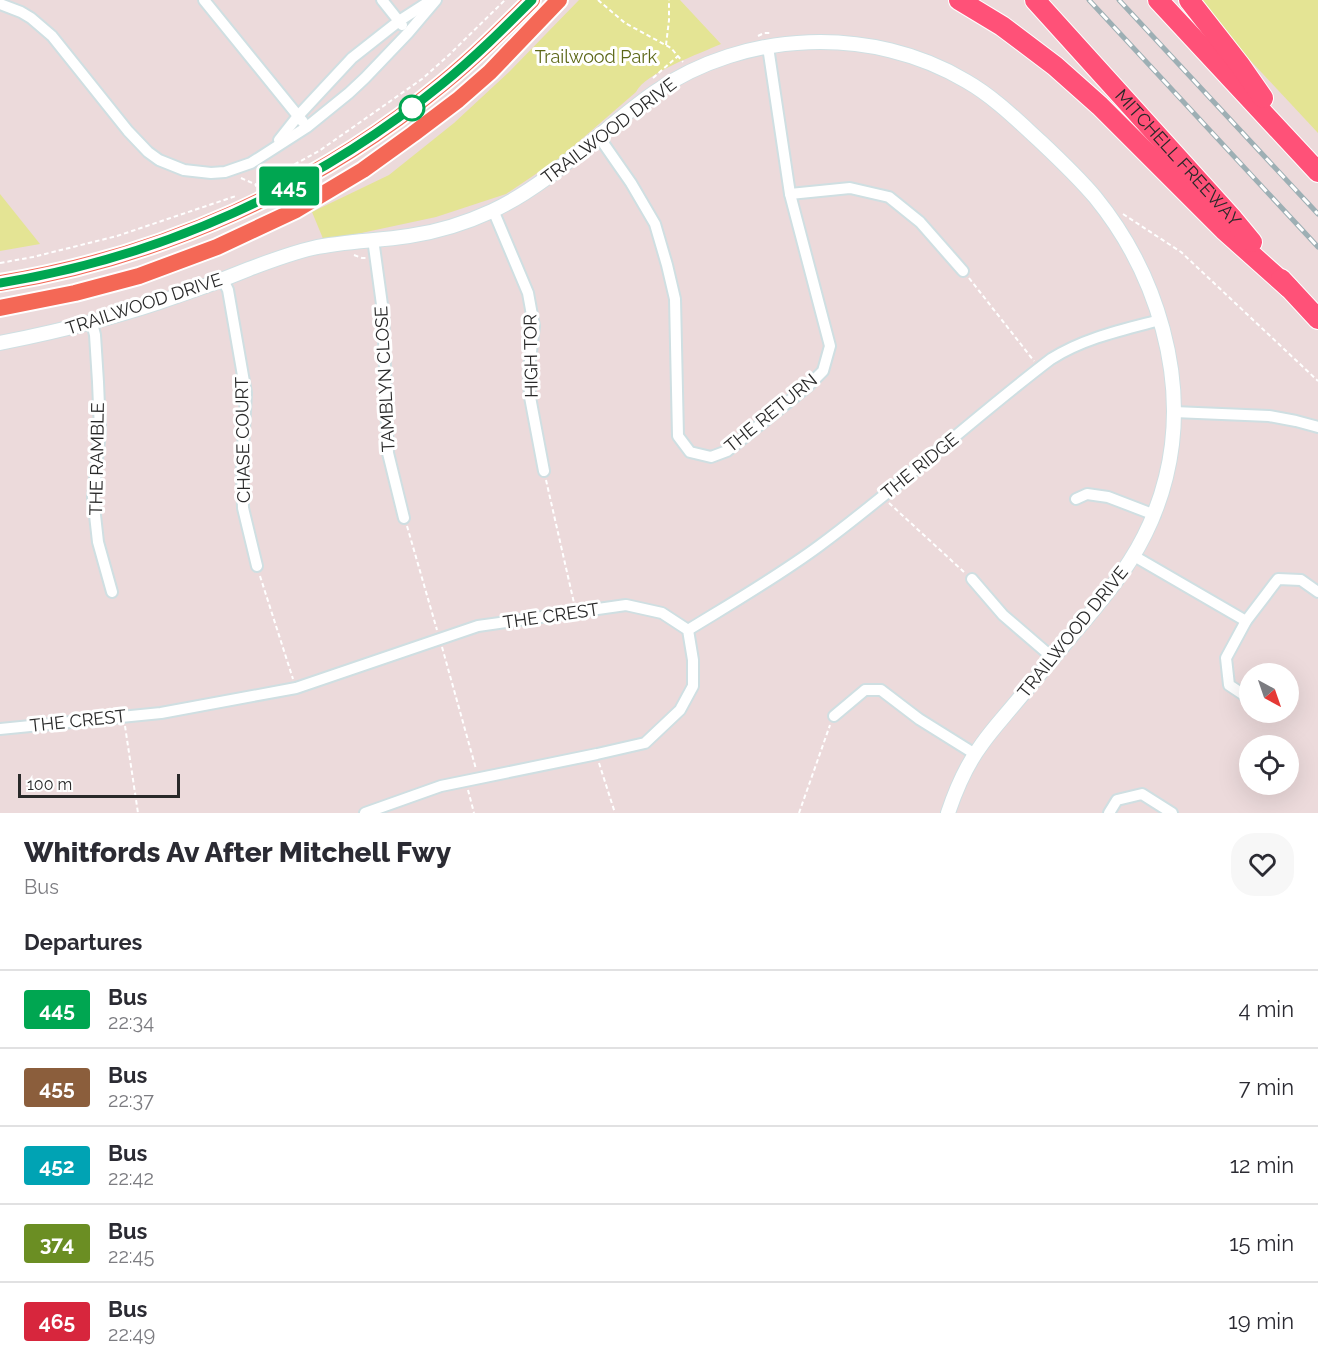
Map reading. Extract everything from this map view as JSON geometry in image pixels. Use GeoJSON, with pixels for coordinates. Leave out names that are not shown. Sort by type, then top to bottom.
{"type":"FeatureCollection","features":[{"type":"Feature","properties":{"kind":"highway"},"geometry":{"type":"LineString","coordinates":[[958,0],[1002,26],[1055,66],[1100,106],[1224,230],[1289,288]]}},
{"type":"Feature","properties":{"kind":"highway","name":"MITCHELL FREEWAY"},"geometry":{"type":"LineString","coordinates":[[1035,0],[1233,219],[1289,288],[1318,319]]}},
{"type":"Feature","properties":{"kind":"highway"},"geometry":{"type":"LineString","coordinates":[[1158,0],[1318,172]]}},
{"type":"Feature","properties":{"kind":"highway"},"geometry":{"type":"LineString","coordinates":[[1189,0],[1240,65],[1298,150]]}},
{"type":"Feature","properties":{"kind":"main road"},"geometry":{"type":"LineString","coordinates":[[0,283],[56,273],[130,254],[200,228],[253,205],[291,185],[358,147],[414,106],[465,65],[532,0]]}},
{"type":"Feature","properties":{"kind":"main road"},"geometry":{"type":"LineString","coordinates":[[0,308],[75,293],[139,276],[217,247],[296,210],[363,170],[450,106],[490,72],[559,0]]}},
{"type":"Feature","properties":{"kind":"street"},"geometry":{"type":"LineString","coordinates":[[204,0],[307,127]]}},
{"type":"Feature","properties":{"kind":"street"},"geometry":{"type":"LineString","coordinates":[[382,0],[408,33]]}},
{"type":"Feature","properties":{"kind":"street"},"geometry":{"type":"LineString","coordinates":[[273,148],[298,116],[352,58],[399,21],[434,0]]}},
{"type":"Feature","properties":{"kind":"street"},"geometry":{"type":"LineString","coordinates":[[0,4],[31,18],[52,36],[133,137],[148,152],[159,160],[197,173],[218,172],[250,163],[307,127],[365,78],[408,33],[434,0]]}},
{"type":"Feature","properties":{"kind":"street","name":"TRAILWOOD DRIVE"},"geometry":{"type":"LineString","coordinates":[[0,344],[92,323],[223,280],[275,259],[314,248],[427,233],[473,219],[540,183],[655,92],[687,73],[755,48],[790,43],[834,42],[886,50],[937,66],[965,80],[1012,115],[1070,169],[1103,207],[1131,250],[1160,320],[1170,366],[1174,412],[1168,471],[1155,515],[1134,556],[1105,597],[982,743],[956,791],[948,813]]}},
{"type":"Feature","properties":{"kind":"street","name":"THE RETURN"},"geometry":{"type":"LineString","coordinates":[[599,137],[631,183],[655,224],[667,265],[675,299],[678,436],[690,452],[711,457],[727,451],[808,386],[823,371],[830,346],[790,194],[768,47]]}},
{"type":"Feature","properties":{"kind":"street"},"geometry":{"type":"LineString","coordinates":[[790,194],[850,188],[889,197],[920,222],[963,271]]}},
{"type":"Feature","properties":{"kind":"street","name":"HIGH TOR"},"geometry":{"type":"LineString","coordinates":[[493,210],[528,293],[534,326],[529,369],[530,397],[544,471]]}},
{"type":"Feature","properties":{"kind":"street","name":"TAMBLYN CLOSE"},"geometry":{"type":"LineString","coordinates":[[373,239],[383,312],[388,453],[404,518]]}},
{"type":"Feature","properties":{"kind":"street","name":"CHASE COURT"},"geometry":{"type":"LineString","coordinates":[[223,280],[228,290],[246,393],[242,468],[243,508],[257,566]]}},
{"type":"Feature","properties":{"kind":"street","name":"THE RIDGE"},"geometry":{"type":"LineString","coordinates":[[688,630],[818,547],[1040,368],[1063,352],[1089,340],[1160,320]]}},
{"type":"Feature","properties":{"kind":"street","name":"THE RAMBLE"},"geometry":{"type":"LineString","coordinates":[[92,323],[95,335],[100,431],[93,497],[98,542],[112,592]]}},
{"type":"Feature","properties":{"kind":"street"},"geometry":{"type":"LineString","coordinates":[[1174,412],[1269,416],[1318,427]]}},
{"type":"Feature","properties":{"kind":"street"},"geometry":{"type":"LineString","coordinates":[[1076,499],[1087,494],[1108,496],[1155,515]]}},
{"type":"Feature","properties":{"kind":"street"},"geometry":{"type":"LineString","coordinates":[[1134,556],[1246,621]]}},
{"type":"Feature","properties":{"kind":"street"},"geometry":{"type":"LineString","coordinates":[[972,579],[1003,615],[1053,658]]}},
{"type":"Feature","properties":{"kind":"street"},"geometry":{"type":"LineString","coordinates":[[1239,692],[1229,685],[1226,658],[1246,621],[1278,579],[1301,580],[1318,592]]}},
{"type":"Feature","properties":{"kind":"street","name":"THE CREST"},"geometry":{"type":"LineString","coordinates":[[0,729],[161,713],[296,688],[478,626],[626,605],[662,613],[688,630]]}},
{"type":"Feature","properties":{"kind":"street"},"geometry":{"type":"LineString","coordinates":[[365,813],[441,786],[645,743],[680,711],[693,686],[693,660],[688,630]]}},
{"type":"Feature","properties":{"kind":"street"},"geometry":{"type":"LineString","coordinates":[[834,716],[865,690],[881,690],[919,719],[975,754]]}},
{"type":"Feature","properties":{"kind":"street"},"geometry":{"type":"LineString","coordinates":[[1109,813],[1117,800],[1142,794],[1172,813]]}},
{"type":"Feature","properties":{"kind":"path"},"geometry":{"type":"LineString","coordinates":[[466,38],[505,0]]}},
{"type":"Feature","properties":{"kind":"path"},"geometry":{"type":"LineString","coordinates":[[598,0],[625,22],[674,50],[683,62],[689,63]]}},
{"type":"Feature","properties":{"kind":"path"},"geometry":{"type":"LineString","coordinates":[[666,45],[669,0]]}},
{"type":"Feature","properties":{"kind":"path"},"geometry":{"type":"LineString","coordinates":[[754,39],[764,33],[775,34]]}},
{"type":"Feature","properties":{"kind":"path"},"geometry":{"type":"LineString","coordinates":[[652,80],[678,56]]}},
{"type":"Feature","properties":{"kind":"path"},"geometry":{"type":"LineString","coordinates":[[1119,209],[1122,214],[1181,252],[1318,381]]}},
{"type":"Feature","properties":{"kind":"path"},"geometry":{"type":"LineString","coordinates":[[351,254],[362,258],[376,256]]}},
{"type":"Feature","properties":{"kind":"path"},"geometry":{"type":"LineString","coordinates":[[963,271],[1040,368]]}},
{"type":"Feature","properties":{"kind":"path"},"geometry":{"type":"LineString","coordinates":[[544,471],[576,612]]}},
{"type":"Feature","properties":{"kind":"path"},"geometry":{"type":"LineString","coordinates":[[882,497],[972,579]]}},
{"type":"Feature","properties":{"kind":"path"},"geometry":{"type":"LineString","coordinates":[[257,566],[296,688]]}},
{"type":"Feature","properties":{"kind":"path"},"geometry":{"type":"LineString","coordinates":[[798,813],[834,716]]}},
{"type":"Feature","properties":{"kind":"path"},"geometry":{"type":"LineString","coordinates":[[124,717],[138,813]]}},
{"type":"Feature","properties":{"kind":"path"},"geometry":{"type":"LineString","coordinates":[[597,754],[615,813]]}},
{"type":"Feature","properties":{"kind":"path"},"geometry":{"type":"LineString","coordinates":[[465,782],[474,813]]}},
{"type":"Feature","properties":{"kind":"green space","name":"Trailwood Park"},"geometry":{"type":"Polygon","coordinates":[[[579,0],[680,0],[721,44],[674,64],[650,78],[561,157],[506,194],[436,217],[324,241],[312,212],[389,175],[454,123],[509,72],[579,0]]]}},
{"type":"Feature","properties":{"kind":"green space"},"geometry":{"type":"Polygon","coordinates":[[[1194,0],[1318,0],[1318,133],[1194,0]]]}},
{"type":"Feature","properties":{"kind":"green space"},"geometry":{"type":"Polygon","coordinates":[[[0,194],[40,244],[0,251],[0,194]]]}},
{"type":"Feature","properties":{"kind":"railway"},"geometry":{"type":"LineString","coordinates":[[1089,0],[1318,247]]}},
{"type":"Feature","properties":{"kind":"railway"},"geometry":{"type":"LineString","coordinates":[[1119,0],[1318,214]]}},
{"type":"Feature","properties":{"kind":"bus line","name":"445"},"geometry":{"type":"LineString","coordinates":[[0,283],[56,273],[130,254],[200,228],[271,196],[358,147],[414,106],[465,65],[532,0]]}}]}
